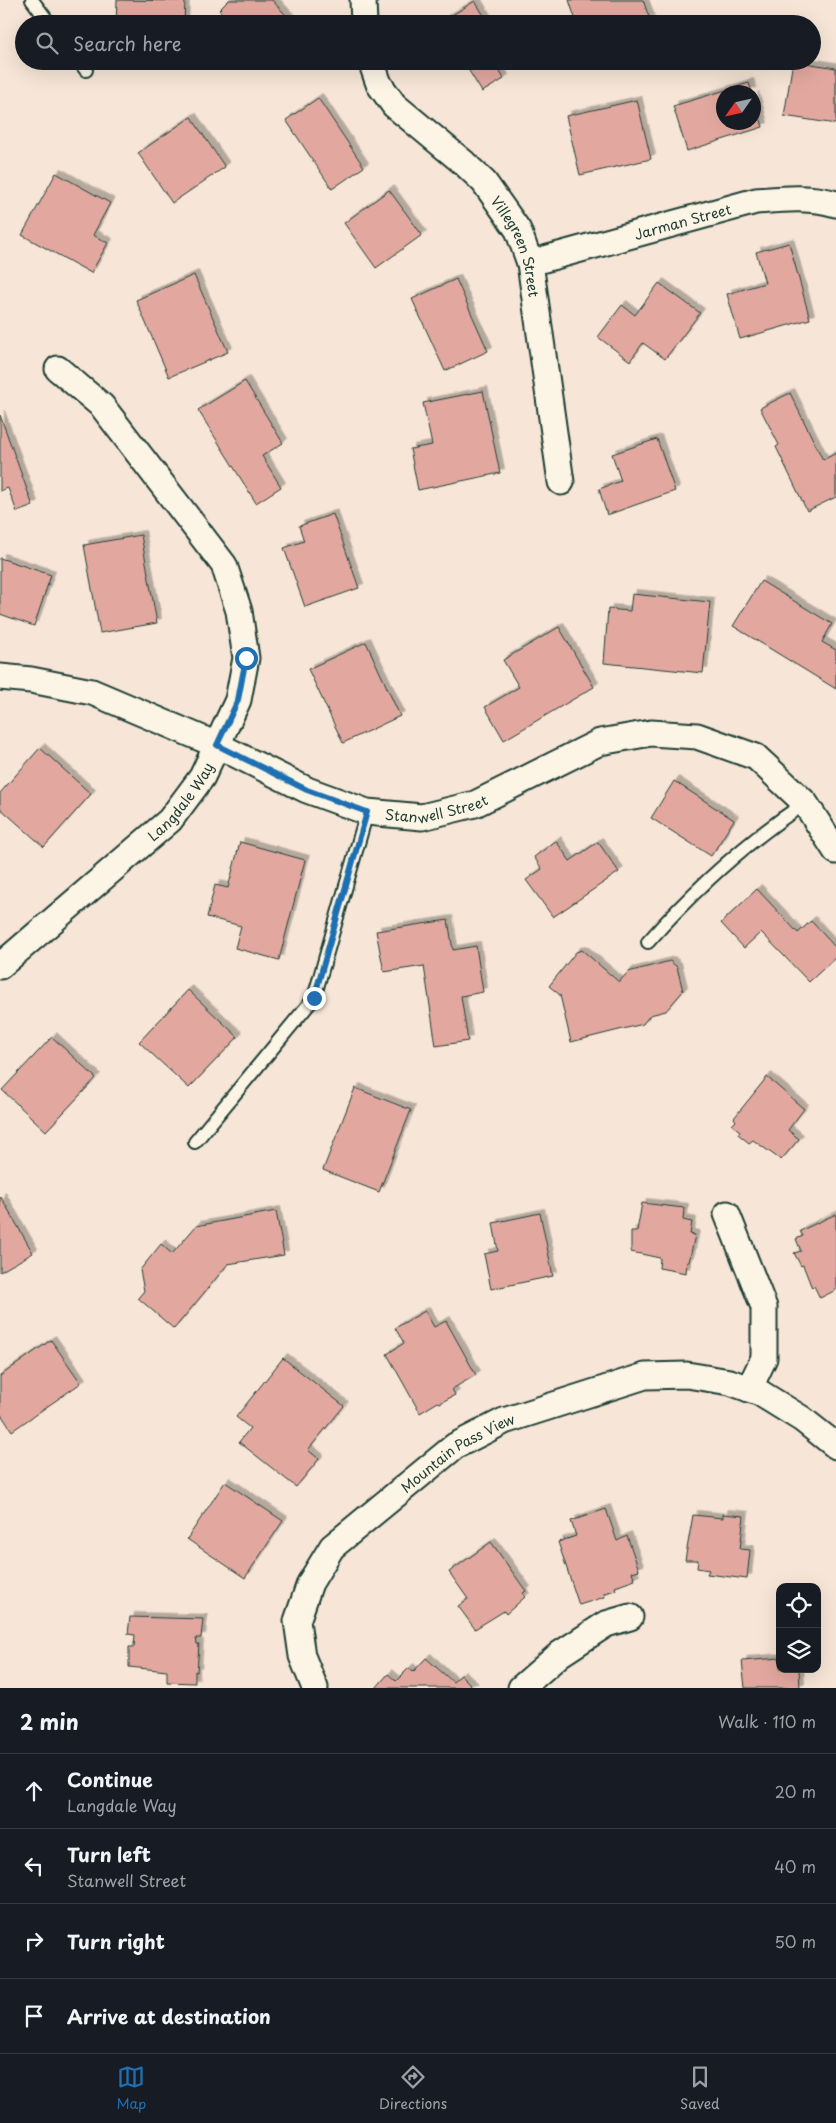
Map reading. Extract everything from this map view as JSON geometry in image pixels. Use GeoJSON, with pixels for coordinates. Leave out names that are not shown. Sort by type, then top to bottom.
{"type":"FeatureCollection","features":[{"type":"Feature","properties":{"kind":"street"},"geometry":{"type":"LineString","coordinates":[[364,0],[364,15]]}},
{"type":"Feature","properties":{"kind":"street","name":"Villegreen Street"},"geometry":{"type":"LineString","coordinates":[[374,70],[379,84],[394,105],[484,182],[518,230],[530,263],[561,482]]}},
{"type":"Feature","properties":{"kind":"street","name":"Jarman Street"},"geometry":{"type":"LineString","coordinates":[[530,263],[756,201],[790,198],[819,199],[836,204]]}},
{"type":"Feature","properties":{"kind":"street","name":"Langdale Way"},"geometry":{"type":"LineString","coordinates":[[0,966],[170,820],[202,777],[238,700],[246,658],[239,611],[224,565],[102,406],[58,369]]}},
{"type":"Feature","properties":{"kind":"street","name":"Stanwell Street"},"geometry":{"type":"LineString","coordinates":[[0,677],[31,680],[92,692],[217,745],[307,790],[367,812],[422,817],[475,804],[600,742],[651,733],[697,736],[756,757],[805,803],[836,851]]}},
{"type":"Feature","properties":{"kind":"street"},"geometry":{"type":"LineString","coordinates":[[727,1214],[764,1307],[764,1358],[749,1389]]}},
{"type":"Feature","properties":{"kind":"street","name":"Mountain Pass View"},"geometry":{"type":"LineString","coordinates":[[315,1688],[302,1656],[297,1621],[310,1583],[332,1548],[455,1446],[504,1421],[645,1376],[687,1375],[730,1382],[760,1393],[802,1419],[836,1446]]}},
{"type":"Feature","properties":{"kind":"street"},"geometry":{"type":"LineString","coordinates":[[521,1688],[560,1654],[583,1638],[606,1624],[630,1617]]}},
{"type":"Feature","properties":{"kind":"lane"},"geometry":{"type":"LineString","coordinates":[[32,0],[43,15]]}},
{"type":"Feature","properties":{"kind":"lane"},"geometry":{"type":"LineString","coordinates":[[648,942],[686,899],[768,828],[805,803]]}},
{"type":"Feature","properties":{"kind":"lane"},"geometry":{"type":"LineString","coordinates":[[195,1142],[314,998],[367,812]]}},
{"type":"Feature","properties":{"kind":"building"},"geometry":{"type":"Polygon","coordinates":[[[117,0],[185,1],[184,15],[116,15],[117,0]]]}},
{"type":"Feature","properties":{"kind":"building"},"geometry":{"type":"Polygon","coordinates":[[[229,0],[272,0],[286,15],[224,15],[219,10],[229,0]]]}},
{"type":"Feature","properties":{"kind":"building"},"geometry":{"type":"Polygon","coordinates":[[[569,0],[643,0],[648,15],[574,15],[569,0]]]}},
{"type":"Feature","properties":{"kind":"building"},"geometry":{"type":"Polygon","coordinates":[[[475,1],[484,15],[452,15],[475,1]]]}},
{"type":"Feature","properties":{"kind":"building"},"geometry":{"type":"Polygon","coordinates":[[[821,66],[836,68],[836,124],[784,116],[792,70],[821,70],[821,66]]]}},
{"type":"Feature","properties":{"kind":"building"},"geometry":{"type":"Polygon","coordinates":[[[469,70],[499,70],[504,79],[482,92],[469,70]]]}},
{"type":"Feature","properties":{"kind":"building"},"geometry":{"type":"Polygon","coordinates":[[[716,93],[716,130],[754,130],[687,151],[673,106],[716,93]]]}},
{"type":"Feature","properties":{"kind":"building"},"geometry":{"type":"Polygon","coordinates":[[[318,98],[364,167],[332,189],[286,120],[318,98]]]}},
{"type":"Feature","properties":{"kind":"building"},"geometry":{"type":"Polygon","coordinates":[[[637,100],[651,159],[580,175],[566,116],[637,100]]]}},
{"type":"Feature","properties":{"kind":"building"},"geometry":{"type":"Polygon","coordinates":[[[191,117],[225,167],[172,203],[138,153],[191,117]]]}},
{"type":"Feature","properties":{"kind":"building"},"geometry":{"type":"Polygon","coordinates":[[[56,173],[110,203],[93,235],[108,243],[91,273],[22,235],[56,173]]]}},
{"type":"Feature","properties":{"kind":"building"},"geometry":{"type":"Polygon","coordinates":[[[389,190],[422,235],[376,268],[344,223],[389,190]]]}},
{"type":"Feature","properties":{"kind":"building"},"geometry":{"type":"Polygon","coordinates":[[[789,243],[810,319],[740,339],[727,294],[765,283],[756,252],[789,243]]]}},
{"type":"Feature","properties":{"kind":"building"},"geometry":{"type":"Polygon","coordinates":[[[194,275],[228,352],[169,377],[136,300],[194,275]]]}},
{"type":"Feature","properties":{"kind":"building"},"geometry":{"type":"Polygon","coordinates":[[[456,279],[488,351],[445,371],[412,299],[456,279]]]}},
{"type":"Feature","properties":{"kind":"building"},"geometry":{"type":"Polygon","coordinates":[[[659,283],[700,313],[665,359],[643,343],[630,361],[598,337],[622,305],[635,315],[659,283]]]}},
{"type":"Feature","properties":{"kind":"building"},"geometry":{"type":"Polygon","coordinates":[[[245,381],[283,443],[262,456],[281,487],[256,503],[198,410],[245,381]]]}},
{"type":"Feature","properties":{"kind":"building"},"geometry":{"type":"Polygon","coordinates":[[[483,391],[500,473],[418,490],[410,449],[432,445],[423,403],[483,391]]]}},
{"type":"Feature","properties":{"kind":"building"},"geometry":{"type":"Polygon","coordinates":[[[790,393],[823,460],[836,453],[836,497],[807,511],[776,447],[779,445],[760,408],[790,393]]]}},
{"type":"Feature","properties":{"kind":"building"},"geometry":{"type":"Polygon","coordinates":[[[0,415],[33,506],[17,512],[8,488],[0,491],[0,415]]]}},
{"type":"Feature","properties":{"kind":"building"},"geometry":{"type":"Polygon","coordinates":[[[657,439],[675,491],[607,515],[599,489],[621,481],[612,454],[657,439]]]}},
{"type":"Feature","properties":{"kind":"building"},"geometry":{"type":"Polygon","coordinates":[[[333,514],[359,588],[305,607],[284,548],[304,541],[299,526],[333,514]]]}},
{"type":"Feature","properties":{"kind":"building"},"geometry":{"type":"Polygon","coordinates":[[[141,535],[157,623],[100,633],[84,545],[141,535]]]}},
{"type":"Feature","properties":{"kind":"building"},"geometry":{"type":"Polygon","coordinates":[[[0,558],[51,575],[34,626],[0,614],[0,558]]]}},
{"type":"Feature","properties":{"kind":"building"},"geometry":{"type":"Polygon","coordinates":[[[761,581],[832,624],[822,642],[836,650],[836,689],[733,626],[761,581]]]}},
{"type":"Feature","properties":{"kind":"building"},"geometry":{"type":"Polygon","coordinates":[[[632,594],[710,602],[703,673],[604,663],[608,609],[630,611],[632,594]]]}},
{"type":"Feature","properties":{"kind":"building"},"geometry":{"type":"Polygon","coordinates":[[[559,627],[594,687],[504,740],[485,707],[519,687],[503,660],[559,627]]]}},
{"type":"Feature","properties":{"kind":"building"},"geometry":{"type":"Polygon","coordinates":[[[366,642],[400,716],[343,743],[308,669],[366,642]]]}},
{"type":"Feature","properties":{"kind":"building"},"geometry":{"type":"Polygon","coordinates":[[[40,748],[91,794],[44,847],[0,808],[0,793],[40,748]]]}},
{"type":"Feature","properties":{"kind":"building"},"geometry":{"type":"Polygon","coordinates":[[[674,781],[734,820],[711,856],[651,818],[674,781]]]}},
{"type":"Feature","properties":{"kind":"building"},"geometry":{"type":"Polygon","coordinates":[[[556,841],[570,861],[598,842],[619,872],[553,917],[526,880],[542,869],[534,857],[556,841]]]}},
{"type":"Feature","properties":{"kind":"building"},"geometry":{"type":"Polygon","coordinates":[[[240,842],[305,860],[279,960],[235,948],[241,926],[207,917],[215,885],[228,888],[240,842]]]}},
{"type":"Feature","properties":{"kind":"building"},"geometry":{"type":"Polygon","coordinates":[[[757,889],[798,933],[811,921],[836,948],[836,957],[809,982],[761,932],[744,948],[721,923],[757,889]]]}},
{"type":"Feature","properties":{"kind":"building"},"geometry":{"type":"Polygon","coordinates":[[[448,920],[453,950],[476,946],[483,992],[461,996],[468,1041],[436,1046],[424,966],[384,972],[376,931],[448,920]]]}},
{"type":"Feature","properties":{"kind":"building"},"geometry":{"type":"Polygon","coordinates":[[[582,950],[619,982],[628,972],[670,961],[677,967],[683,991],[666,1011],[650,1015],[643,1024],[571,1042],[560,995],[549,986],[576,952],[582,950]]]}},
{"type":"Feature","properties":{"kind":"building"},"geometry":{"type":"Polygon","coordinates":[[[188,990],[238,1037],[189,1088],[139,1042],[188,990]]]}},
{"type":"Feature","properties":{"kind":"building"},"geometry":{"type":"Polygon","coordinates":[[[52,1037],[96,1078],[46,1131],[2,1090],[52,1037]]]}},
{"type":"Feature","properties":{"kind":"building"},"geometry":{"type":"Polygon","coordinates":[[[767,1077],[804,1109],[788,1130],[799,1139],[781,1160],[753,1140],[749,1143],[738,1134],[740,1131],[732,1125],[736,1121],[734,1118],[767,1077]]]}},
{"type":"Feature","properties":{"kind":"building"},"geometry":{"type":"Polygon","coordinates":[[[355,1088],[411,1110],[379,1192],[323,1170],[355,1088]]]}},
{"type":"Feature","properties":{"kind":"building"},"geometry":{"type":"Polygon","coordinates":[[[0,1198],[33,1253],[0,1272],[0,1198]]]}},
{"type":"Feature","properties":{"kind":"building"},"geometry":{"type":"Polygon","coordinates":[[[642,1203],[684,1208],[683,1220],[692,1222],[690,1234],[695,1235],[689,1262],[687,1262],[686,1273],[659,1268],[660,1258],[631,1252],[631,1231],[637,1231],[642,1203]]]}},
{"type":"Feature","properties":{"kind":"building"},"geometry":{"type":"Polygon","coordinates":[[[276,1211],[284,1255],[228,1264],[174,1329],[138,1298],[144,1291],[140,1270],[161,1244],[172,1254],[196,1226],[276,1211]]]}},
{"type":"Feature","properties":{"kind":"building"},"geometry":{"type":"Polygon","coordinates":[[[540,1213],[553,1276],[491,1289],[484,1254],[498,1251],[493,1223],[540,1213]]]}},
{"type":"Feature","properties":{"kind":"building"},"geometry":{"type":"Polygon","coordinates":[[[836,1214],[836,1290],[820,1298],[814,1286],[812,1288],[803,1265],[801,1266],[794,1253],[801,1251],[796,1239],[803,1236],[800,1231],[836,1214]]]}},
{"type":"Feature","properties":{"kind":"building"},"geometry":{"type":"Polygon","coordinates":[[[425,1311],[434,1327],[446,1321],[476,1375],[452,1389],[455,1395],[440,1403],[438,1402],[420,1413],[387,1354],[404,1343],[395,1328],[425,1311]]]}},
{"type":"Feature","properties":{"kind":"building"},"geometry":{"type":"Polygon","coordinates":[[[51,1340],[81,1383],[12,1431],[0,1413],[0,1376],[51,1340]]]}},
{"type":"Feature","properties":{"kind":"building"},"geometry":{"type":"Polygon","coordinates":[[[283,1358],[344,1406],[308,1450],[319,1459],[296,1487],[239,1442],[250,1428],[236,1417],[283,1358]]]}},
{"type":"Feature","properties":{"kind":"building"},"geometry":{"type":"Polygon","coordinates":[[[225,1482],[283,1521],[245,1578],[187,1539],[225,1482]]]}},
{"type":"Feature","properties":{"kind":"building"},"geometry":{"type":"Polygon","coordinates":[[[606,1509],[617,1541],[627,1536],[639,1570],[632,1572],[635,1580],[615,1587],[616,1590],[604,1593],[605,1597],[579,1605],[558,1542],[576,1536],[571,1521],[606,1509]]]}},
{"type":"Feature","properties":{"kind":"building"},"geometry":{"type":"Polygon","coordinates":[[[723,1514],[744,1516],[740,1549],[750,1550],[747,1579],[707,1574],[709,1570],[697,1568],[698,1560],[685,1560],[693,1515],[723,1518],[723,1514]]]}},
{"type":"Feature","properties":{"kind":"building"},"geometry":{"type":"Polygon","coordinates":[[[491,1542],[526,1591],[523,1593],[525,1597],[506,1614],[504,1611],[475,1629],[458,1606],[468,1599],[449,1572],[491,1542]]]}},
{"type":"Feature","properties":{"kind":"building"},"geometry":{"type":"Polygon","coordinates":[[[130,1617],[203,1619],[201,1638],[196,1638],[197,1644],[199,1644],[195,1683],[167,1682],[167,1671],[129,1667],[129,1647],[134,1647],[135,1635],[128,1634],[130,1617]]]}},
{"type":"Feature","properties":{"kind":"building"},"geometry":{"type":"Polygon","coordinates":[[[426,1658],[453,1682],[461,1675],[474,1688],[376,1688],[388,1674],[396,1681],[409,1668],[413,1672],[426,1658]]]}},
{"type":"Feature","properties":{"kind":"building"},"geometry":{"type":"Polygon","coordinates":[[[776,1658],[776,1673],[799,1673],[800,1688],[745,1688],[742,1661],[776,1658]]]}},
{"type":"Feature","properties":{"kind":"route"},"geometry":{"type":"LineString","coordinates":[[246,658],[238,700],[217,745],[307,790],[367,812],[314,998]]}}]}
